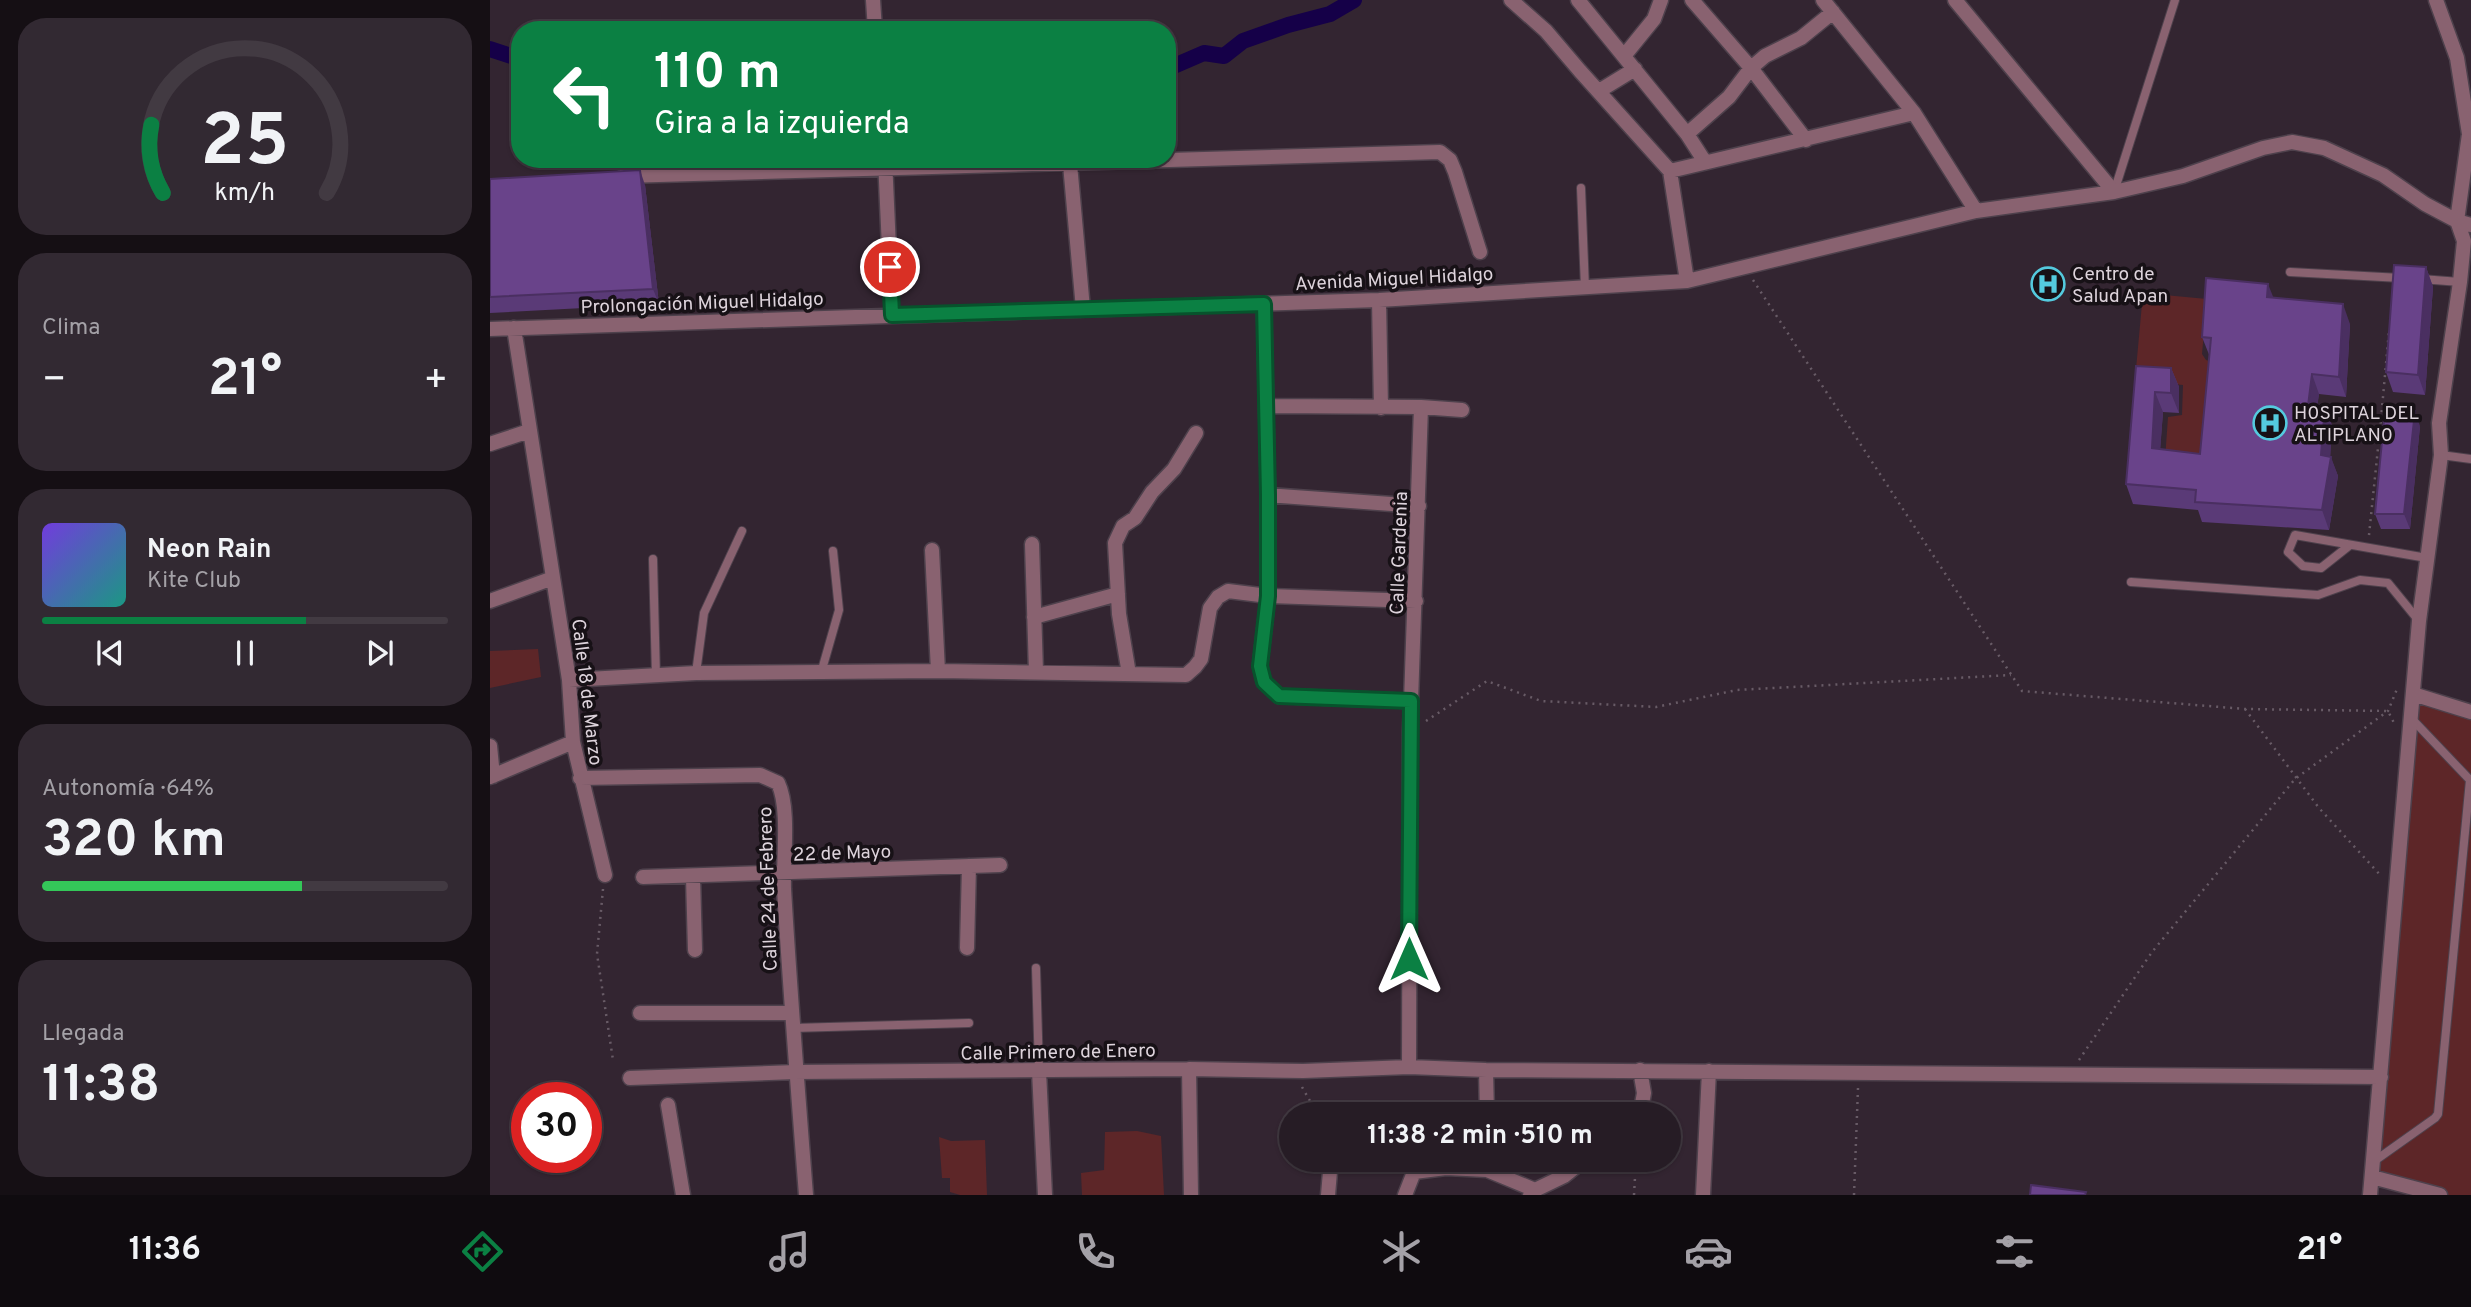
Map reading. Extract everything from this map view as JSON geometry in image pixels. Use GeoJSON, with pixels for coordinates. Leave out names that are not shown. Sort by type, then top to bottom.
{"type":"FeatureCollection","features":[{"type":"Feature","properties":{"kind":"street"},"geometry":{"type":"LineString","coordinates":[[873,0],[874,21]]}},
{"type":"Feature","properties":{"kind":"street"},"geometry":{"type":"LineString","coordinates":[[1511,0],[1546,31],[1670,171],[1687,281]]}},
{"type":"Feature","properties":{"kind":"street"},"geometry":{"type":"LineString","coordinates":[[1578,0],[1687,134],[1705,162]]}},
{"type":"Feature","properties":{"kind":"street"},"geometry":{"type":"LineString","coordinates":[[1624,56],[1654,19],[1661,0]]}},
{"type":"Feature","properties":{"kind":"street"},"geometry":{"type":"LineString","coordinates":[[1692,0],[1751,68],[1806,140]]}},
{"type":"Feature","properties":{"kind":"street"},"geometry":{"type":"LineString","coordinates":[[1823,0],[1914,113],[1976,211]]}},
{"type":"Feature","properties":{"kind":"street"},"geometry":{"type":"LineString","coordinates":[[1955,0],[2114,192]]}},
{"type":"Feature","properties":{"kind":"street"},"geometry":{"type":"LineString","coordinates":[[2370,1195],[2419,621],[2441,454],[2439,423],[2464,241],[2462,220],[2469,134],[2457,58],[2436,0]]}},
{"type":"Feature","properties":{"kind":"street"},"geometry":{"type":"LineString","coordinates":[[1687,134],[1730,97],[1751,68],[1779,48],[1801,38],[1833,12]]}},
{"type":"Feature","properties":{"kind":"street"},"geometry":{"type":"LineString","coordinates":[[1599,91],[1635,69]]}},
{"type":"Feature","properties":{"kind":"street"},"geometry":{"type":"LineString","coordinates":[[1670,171],[1914,113]]}},
{"type":"Feature","properties":{"kind":"street","name":"Avenida Miguel Hidalgo"},"geometry":{"type":"LineString","coordinates":[[892,315],[1378,300],[1687,281],[1976,211],[2114,192],[2183,176],[2263,148],[2292,142],[2324,148],[2383,175],[2425,204],[2462,220]]}},
{"type":"Feature","properties":{"kind":"street"},"geometry":{"type":"LineString","coordinates":[[1176,161],[1440,152],[1450,160],[1455,172],[1479,253]]}},
{"type":"Feature","properties":{"kind":"street"},"geometry":{"type":"LineString","coordinates":[[610,177],[816,168]]}},
{"type":"Feature","properties":{"kind":"street"},"geometry":{"type":"LineString","coordinates":[[885,168],[892,315]]}},
{"type":"Feature","properties":{"kind":"street"},"geometry":{"type":"LineString","coordinates":[[1070,168],[1083,310]]}},
{"type":"Feature","properties":{"kind":"street"},"geometry":{"type":"LineString","coordinates":[[2462,220],[2471,204]]}},
{"type":"Feature","properties":{"kind":"street"},"geometry":{"type":"LineString","coordinates":[[1378,300],[1381,408]]}},
{"type":"Feature","properties":{"kind":"street"},"geometry":{"type":"LineString","coordinates":[[1264,304],[1268,495],[1268,596],[1260,666],[1264,682],[1279,696],[1411,701]]}},
{"type":"Feature","properties":{"kind":"street","name":"Prolongación Miguel Hidalgo"},"geometry":{"type":"LineString","coordinates":[[514,328],[892,315]]}},
{"type":"Feature","properties":{"kind":"street"},"geometry":{"type":"LineString","coordinates":[[490,329],[514,328]]}},
{"type":"Feature","properties":{"kind":"street","name":"Calle 18 de Marzo"},"geometry":{"type":"LineString","coordinates":[[514,328],[569,680],[573,742],[605,875]]}},
{"type":"Feature","properties":{"kind":"street"},"geometry":{"type":"LineString","coordinates":[[1266,406],[1421,407],[1462,410]]}},
{"type":"Feature","properties":{"kind":"street","name":"Calle Gardenia"},"geometry":{"type":"LineString","coordinates":[[1409,1067],[1410,731],[1421,407]]}},
{"type":"Feature","properties":{"kind":"street"},"geometry":{"type":"LineString","coordinates":[[490,444],[529,431]]}},
{"type":"Feature","properties":{"kind":"street"},"geometry":{"type":"LineString","coordinates":[[1129,674],[1118,614],[1115,543],[1123,526],[1135,518],[1152,492],[1174,469],[1196,433]]}},
{"type":"Feature","properties":{"kind":"street"},"geometry":{"type":"LineString","coordinates":[[1268,495],[1419,506]]}},
{"type":"Feature","properties":{"kind":"street"},"geometry":{"type":"LineString","coordinates":[[1032,544],[1036,673]]}},
{"type":"Feature","properties":{"kind":"street"},"geometry":{"type":"LineString","coordinates":[[932,550],[938,671]]}},
{"type":"Feature","properties":{"kind":"street"},"geometry":{"type":"LineString","coordinates":[[490,601],[553,578]]}},
{"type":"Feature","properties":{"kind":"street"},"geometry":{"type":"LineString","coordinates":[[569,680],[696,673],[938,671],[1186,675],[1201,659],[1210,608],[1218,597],[1228,591],[1268,596],[1416,601]]}},
{"type":"Feature","properties":{"kind":"street"},"geometry":{"type":"LineString","coordinates":[[1034,617],[1118,594]]}},
{"type":"Feature","properties":{"kind":"street"},"geometry":{"type":"LineString","coordinates":[[2413,694],[2471,712]]}},
{"type":"Feature","properties":{"kind":"street"},"geometry":{"type":"LineString","coordinates":[[490,746],[491,776],[573,742]]}},
{"type":"Feature","properties":{"kind":"street","name":"Calle 24 de Febrero"},"geometry":{"type":"LineString","coordinates":[[580,778],[760,775],[778,783],[784,795],[783,873],[806,1195]]}},
{"type":"Feature","properties":{"kind":"street","name":"22 de Mayo"},"geometry":{"type":"LineString","coordinates":[[643,877],[1000,865]]}},
{"type":"Feature","properties":{"kind":"street"},"geometry":{"type":"LineString","coordinates":[[967,948],[969,866]]}},
{"type":"Feature","properties":{"kind":"street"},"geometry":{"type":"LineString","coordinates":[[693,877],[695,950]]}},
{"type":"Feature","properties":{"kind":"street"},"geometry":{"type":"LineString","coordinates":[[640,1013],[793,1021]]}},
{"type":"Feature","properties":{"kind":"street","name":"Calle Primero de Enero"},"geometry":{"type":"LineString","coordinates":[[630,1077],[796,1072],[1409,1067],[1859,1074],[2381,1077]]}},
{"type":"Feature","properties":{"kind":"street"},"geometry":{"type":"LineString","coordinates":[[1189,1069],[1191,1195]]}},
{"type":"Feature","properties":{"kind":"street"},"geometry":{"type":"LineString","coordinates":[[1486,1070],[1487,1102]]}},
{"type":"Feature","properties":{"kind":"street"},"geometry":{"type":"LineString","coordinates":[[1640,1070],[1644,1093],[1642,1102]]}},
{"type":"Feature","properties":{"kind":"street"},"geometry":{"type":"LineString","coordinates":[[1039,1071],[1045,1195]]}},
{"type":"Feature","properties":{"kind":"street"},"geometry":{"type":"LineString","coordinates":[[1703,1195],[1709,1071]]}},
{"type":"Feature","properties":{"kind":"street"},"geometry":{"type":"LineString","coordinates":[[668,1105],[683,1195]]}},
{"type":"Feature","properties":{"kind":"street"},"geometry":{"type":"LineString","coordinates":[[2373,1169],[2440,1195]]}},
{"type":"Feature","properties":{"kind":"street"},"geometry":{"type":"LineString","coordinates":[[1328,1195],[1330,1172]]}},
{"type":"Feature","properties":{"kind":"street"},"geometry":{"type":"LineString","coordinates":[[1405,1195],[1414,1172]]}},
{"type":"Feature","properties":{"kind":"street"},"geometry":{"type":"LineString","coordinates":[[1499,1172],[1533,1192],[1569,1172]]}},
{"type":"Feature","properties":{"kind":"lane"},"geometry":{"type":"LineString","coordinates":[[2114,192],[2175,0]]}},
{"type":"Feature","properties":{"kind":"lane"},"geometry":{"type":"LineString","coordinates":[[1581,188],[1585,288]]}},
{"type":"Feature","properties":{"kind":"lane"},"geometry":{"type":"LineString","coordinates":[[2290,272],[2460,282]]}},
{"type":"Feature","properties":{"kind":"lane"},"geometry":{"type":"LineString","coordinates":[[2441,454],[2471,460]]}},
{"type":"Feature","properties":{"kind":"lane"},"geometry":{"type":"LineString","coordinates":[[696,673],[704,613],[742,531]]}},
{"type":"Feature","properties":{"kind":"lane"},"geometry":{"type":"LineString","coordinates":[[2350,545],[2321,568],[2303,566],[2288,552],[2295,535],[2427,558]]}},
{"type":"Feature","properties":{"kind":"lane"},"geometry":{"type":"LineString","coordinates":[[821,673],[839,610],[833,551]]}},
{"type":"Feature","properties":{"kind":"lane"},"geometry":{"type":"LineString","coordinates":[[653,559],[656,677]]}},
{"type":"Feature","properties":{"kind":"lane"},"geometry":{"type":"LineString","coordinates":[[2131,582],[2318,595],[2360,580],[2388,583],[2419,621]]}},
{"type":"Feature","properties":{"kind":"lane"},"geometry":{"type":"LineString","coordinates":[[2373,1169],[2438,1114],[2470,780],[2411,719]]}},
{"type":"Feature","properties":{"kind":"lane"},"geometry":{"type":"LineString","coordinates":[[1036,968],[1039,1071]]}},
{"type":"Feature","properties":{"kind":"lane"},"geometry":{"type":"LineString","coordinates":[[793,1021],[970,1023]]}},
{"type":"Feature","properties":{"kind":"path"},"geometry":{"type":"LineString","coordinates":[[1745,268],[2022,691],[2245,709],[2388,710]]}},
{"type":"Feature","properties":{"kind":"path"},"geometry":{"type":"LineString","coordinates":[[2368,546],[2389,331]]}},
{"type":"Feature","properties":{"kind":"path"},"geometry":{"type":"LineString","coordinates":[[2381,419],[2392,419]]}},
{"type":"Feature","properties":{"kind":"path"},"geometry":{"type":"LineString","coordinates":[[1410,731],[1487,681],[1541,701],[1656,707],[1737,690],[2011,675]]}},
{"type":"Feature","properties":{"kind":"path"},"geometry":{"type":"LineString","coordinates":[[2245,709],[2295,779],[2343,836],[2396,892]]}},
{"type":"Feature","properties":{"kind":"path"},"geometry":{"type":"LineString","coordinates":[[2388,710],[2408,754]]}},
{"type":"Feature","properties":{"kind":"path"},"geometry":{"type":"LineString","coordinates":[[2068,1075],[2152,952],[2295,779],[2388,710]]}},
{"type":"Feature","properties":{"kind":"path"},"geometry":{"type":"LineString","coordinates":[[605,875],[597,954],[613,1060]]}},
{"type":"Feature","properties":{"kind":"path"},"geometry":{"type":"LineString","coordinates":[[1293,1070],[1311,1102]]}},
{"type":"Feature","properties":{"kind":"path"},"geometry":{"type":"LineString","coordinates":[[1854,1195],[1859,1074]]}},
{"type":"Feature","properties":{"kind":"path"},"geometry":{"type":"LineString","coordinates":[[1634,1195],[1635,1172]]}},
{"type":"Feature","properties":{"kind":"shaded area"},"geometry":{"type":"Polygon","coordinates":[[[2143,293],[2207,299],[2202,354],[2206,360],[2212,362],[2205,459],[2165,460],[2168,417],[2182,415],[2183,385],[2135,380],[2143,293]]]}},
{"type":"Feature","properties":{"kind":"shaded area"},"geometry":{"type":"Polygon","coordinates":[[[538,649],[541,677],[490,688],[490,651],[538,649]]]}},
{"type":"Feature","properties":{"kind":"shaded area"},"geometry":{"type":"Polygon","coordinates":[[[2418,697],[2471,714],[2471,1195],[2447,1195],[2376,1175],[2418,697]]]}},
{"type":"Feature","properties":{"kind":"shaded area"},"geometry":{"type":"Polygon","coordinates":[[[1137,1131],[1161,1136],[1164,1195],[1082,1195],[1081,1173],[1104,1170],[1105,1132],[1137,1131]]]}},
{"type":"Feature","properties":{"kind":"shaded area"},"geometry":{"type":"Polygon","coordinates":[[[939,1137],[951,1141],[985,1140],[987,1195],[960,1195],[950,1192],[950,1178],[942,1178],[939,1137]]]}},
{"type":"Feature","properties":{"kind":"building"},"geometry":{"type":"Polygon","coordinates":[[[640,170],[653,289],[490,297],[490,179],[640,170]]]}},
{"type":"Feature","properties":{"kind":"building"},"geometry":{"type":"Polygon","coordinates":[[[2394,265],[2426,267],[2418,375],[2386,372],[2394,265]]]}},
{"type":"Feature","properties":{"kind":"building"},"geometry":{"type":"Polygon","coordinates":[[[2206,278],[2268,284],[2267,297],[2343,304],[2339,377],[2312,374],[2308,406],[2325,405],[2321,455],[2331,457],[2322,510],[2195,502],[2196,490],[2126,484],[2136,366],[2171,368],[2171,393],[2155,392],[2152,448],[2200,454],[2211,338],[2202,337],[2206,278]]]}},
{"type":"Feature","properties":{"kind":"building"},"geometry":{"type":"Polygon","coordinates":[[[2385,410],[2415,411],[2404,514],[2375,514],[2385,410]]]}},
{"type":"Feature","properties":{"kind":"building"},"geometry":{"type":"Polygon","coordinates":[[[2031,1185],[2086,1192],[2085,1195],[2030,1195],[2031,1185]]]}},
{"type":"Feature","properties":{"kind":"waterway"},"geometry":{"type":"LineString","coordinates":[[1176,65],[1204,53],[1224,56],[1243,41],[1330,14],[1354,0]]}},
{"type":"Feature","properties":{"kind":"waterway"},"geometry":{"type":"LineString","coordinates":[[490,49],[511,56]]}},
{"type":"Feature","properties":{"kind":"place","name":"Centro de Salud Apan"},"geometry":{"type":"Point","coordinates":[2048,284]}},
{"type":"Feature","properties":{"kind":"place","name":"H0SPITAL DEL ALTIPLAN0"},"geometry":{"type":"Point","coordinates":[2270,423]}},
{"type":"Feature","properties":{"kind":"route"},"geometry":{"type":"LineString","coordinates":[[890,267],[892,315],[1264,304],[1268,596],[1260,666],[1264,682],[1279,696],[1411,701],[1409,959]]}}]}
